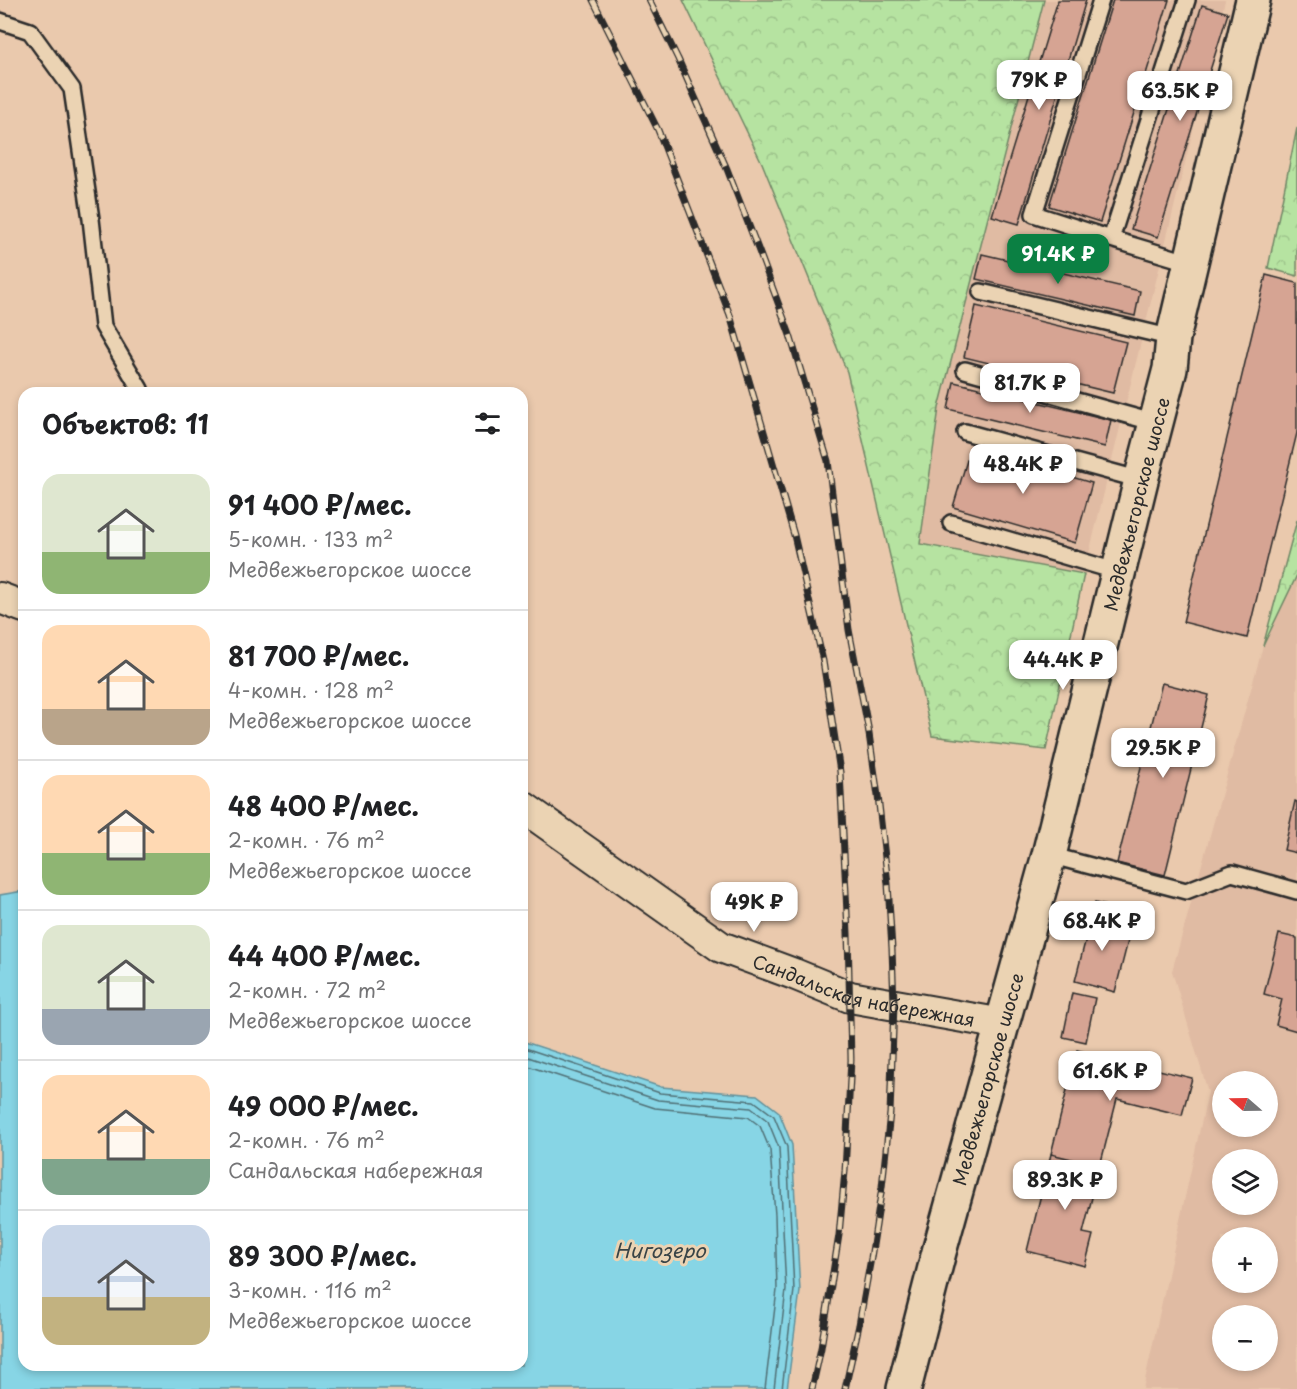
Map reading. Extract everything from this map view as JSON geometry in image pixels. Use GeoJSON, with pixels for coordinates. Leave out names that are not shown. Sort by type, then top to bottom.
{"type":"FeatureCollection","features":[{"type":"Feature","properties":{"kind":"street","name":"Медвежьегорское шоссе"},"geometry":{"type":"LineString","coordinates":[[904,1389],[939,1252],[1049,855],[1170,369],[1173,338],[1249,3]]}},
{"type":"Feature","properties":{"kind":"street"},"geometry":{"type":"LineString","coordinates":[[0,598],[18,605]]}},
{"type":"Feature","properties":{"kind":"street","name":"Сандальская набережная"},"geometry":{"type":"LineString","coordinates":[[528,810],[722,946],[850,997],[1003,1024]]}},
{"type":"Feature","properties":{"kind":"lane"},"geometry":{"type":"LineString","coordinates":[[1101,0],[1034,214],[1191,263]]}},
{"type":"Feature","properties":{"kind":"lane"},"geometry":{"type":"LineString","coordinates":[[1111,239],[1187,0]]}},
{"type":"Feature","properties":{"kind":"lane"},"geometry":{"type":"LineString","coordinates":[[0,21],[30,31],[72,89],[92,219],[103,326],[139,387]]}},
{"type":"Feature","properties":{"kind":"lane"},"geometry":{"type":"LineString","coordinates":[[981,292],[1173,338]]}},
{"type":"Feature","properties":{"kind":"lane"},"geometry":{"type":"LineString","coordinates":[[965,370],[1156,423]]}},
{"type":"Feature","properties":{"kind":"lane"},"geometry":{"type":"LineString","coordinates":[[965,432],[1141,480]]}},
{"type":"Feature","properties":{"kind":"lane"},"geometry":{"type":"LineString","coordinates":[[951,523],[1119,572]]}},
{"type":"Feature","properties":{"kind":"lane"},"geometry":{"type":"LineString","coordinates":[[1049,855],[1186,891],[1232,873],[1297,891]]}},
{"type":"Feature","properties":{"kind":"shaded area"},"geometry":{"type":"Polygon","coordinates":[[[1044,0],[1225,0],[1084,574],[920,545],[939,408],[1044,0]]]}},
{"type":"Feature","properties":{"kind":"shaded area"},"geometry":{"type":"Polygon","coordinates":[[[1297,575],[1297,1389],[1143,1389],[1208,1092],[1172,971],[1263,646],[1297,575]]]}},
{"type":"Feature","properties":{"kind":"green space"},"geometry":{"type":"Polygon","coordinates":[[[683,0],[1044,0],[939,408],[920,544],[1084,574],[1046,750],[932,736],[847,372],[762,163],[683,0]]]}},
{"type":"Feature","properties":{"kind":"green space"},"geometry":{"type":"Polygon","coordinates":[[[1297,128],[1297,276],[1268,268],[1297,128]]]}},
{"type":"Feature","properties":{"kind":"green space"},"geometry":{"type":"Polygon","coordinates":[[[1297,520],[1297,575],[1263,646],[1297,520]]]}},
{"type":"Feature","properties":{"kind":"water","name":"Нигозеро"},"geometry":{"type":"Polygon","coordinates":[[[18,892],[18,1371],[528,1371],[528,1043],[661,1087],[757,1095],[779,1112],[792,1145],[800,1291],[787,1389],[0,1389],[0,895],[18,892]]]}},
{"type":"Feature","properties":{"kind":"building"},"geometry":{"type":"Polygon","coordinates":[[[1058,0],[1086,0],[1019,224],[992,216],[1058,0]]]}},
{"type":"Feature","properties":{"kind":"building"},"geometry":{"type":"Polygon","coordinates":[[[1113,0],[1169,0],[1100,222],[1049,206],[1113,0]]]}},
{"type":"Feature","properties":{"kind":"building"},"geometry":{"type":"Polygon","coordinates":[[[1202,5],[1228,13],[1158,237],[1131,229],[1202,5]]]}},
{"type":"Feature","properties":{"kind":"building"},"geometry":{"type":"Polygon","coordinates":[[[982,254],[1140,291],[1135,316],[976,279],[982,254]]]}},
{"type":"Feature","properties":{"kind":"building"},"geometry":{"type":"Polygon","coordinates":[[[1266,275],[1297,283],[1297,433],[1247,638],[1183,622],[1266,275]]]}},
{"type":"Feature","properties":{"kind":"building"},"geometry":{"type":"Polygon","coordinates":[[[976,306],[1126,342],[1113,393],[964,357],[976,306]]]}},
{"type":"Feature","properties":{"kind":"building"},"geometry":{"type":"Polygon","coordinates":[[[954,382],[1111,420],[1105,447],[948,409],[954,382]]]}},
{"type":"Feature","properties":{"kind":"building"},"geometry":{"type":"Polygon","coordinates":[[[971,447],[1092,483],[1075,543],[953,507],[971,447]]]}},
{"type":"Feature","properties":{"kind":"building"},"geometry":{"type":"Polygon","coordinates":[[[1162,683],[1209,695],[1165,875],[1117,863],[1162,683]]]}},
{"type":"Feature","properties":{"kind":"building"},"geometry":{"type":"Polygon","coordinates":[[[1295,801],[1297,802],[1297,853],[1284,850],[1295,801]]]}},
{"type":"Feature","properties":{"kind":"building"},"geometry":{"type":"Polygon","coordinates":[[[1095,903],[1114,908],[1107,932],[1129,937],[1115,992],[1075,981],[1095,903]]]}},
{"type":"Feature","properties":{"kind":"building"},"geometry":{"type":"Polygon","coordinates":[[[1279,934],[1297,938],[1297,1031],[1276,1025],[1282,999],[1264,994],[1279,934]]]}},
{"type":"Feature","properties":{"kind":"building"},"geometry":{"type":"Polygon","coordinates":[[[1072,993],[1095,998],[1086,1042],[1063,1037],[1072,993]]]}},
{"type":"Feature","properties":{"kind":"building"},"geometry":{"type":"Polygon","coordinates":[[[1077,1050],[1192,1078],[1182,1115],[1117,1099],[1100,1166],[1051,1154],[1077,1050]]]}},
{"type":"Feature","properties":{"kind":"building"},"geometry":{"type":"Polygon","coordinates":[[[1051,1154],[1100,1166],[1083,1233],[1093,1235],[1085,1266],[1027,1251],[1051,1154]]]}},
{"type":"Feature","properties":{"kind":"railway"},"geometry":{"type":"LineString","coordinates":[[593,0],[658,130],[730,315],[794,535],[823,661],[840,772],[848,933],[851,1060],[839,1235],[812,1389]]}},
{"type":"Feature","properties":{"kind":"railway"},"geometry":{"type":"LineString","coordinates":[[649,0],[727,169],[790,335],[828,461],[849,630],[868,727],[878,796],[888,884],[892,949],[894,1004],[890,1113],[871,1258],[845,1389]]}}]}
